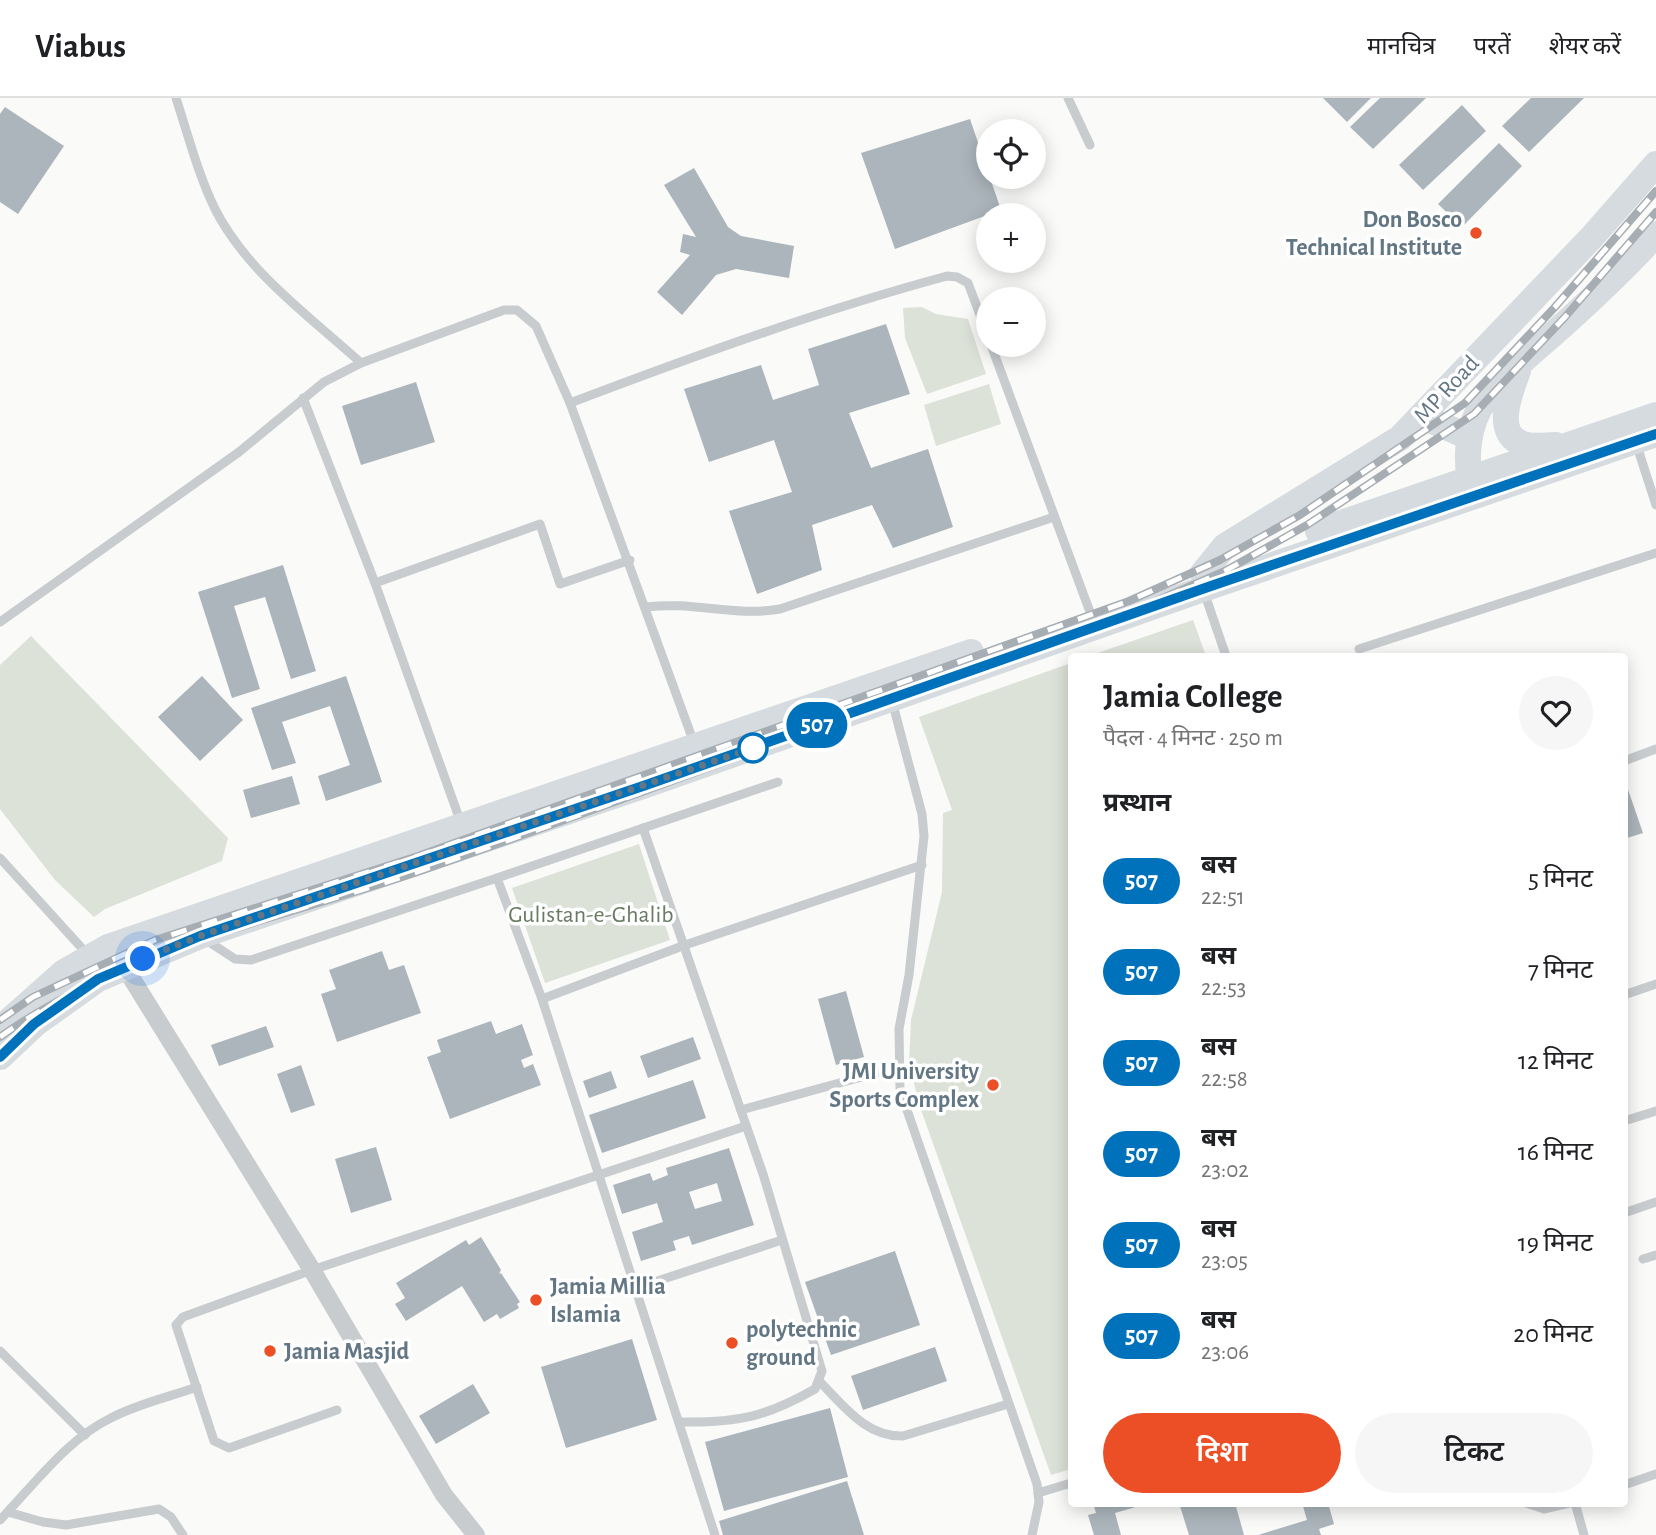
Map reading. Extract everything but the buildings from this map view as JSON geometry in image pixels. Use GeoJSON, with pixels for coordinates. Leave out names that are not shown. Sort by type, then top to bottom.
{"type":"FeatureCollection","features":[{"type":"Feature","properties":{"kind":"main road","name":"MP Road"},"geometry":{"type":"LineString","coordinates":[[1205,583],[1225,546],[1400,438],[1423,417],[1474,358],[1591,238],[1656,164]]}},
{"type":"Feature","properties":{"kind":"main road","name":"MP Road"},"geometry":{"type":"LineString","coordinates":[[1472,487],[1469,437],[1484,401],[1521,363],[1621,273],[1656,234]]}},
{"type":"Feature","properties":{"kind":"main road"},"geometry":{"type":"LineString","coordinates":[[1521,363],[1507,402],[1505,421],[1513,437],[1526,445],[1573,445]]}},
{"type":"Feature","properties":{"kind":"main road"},"geometry":{"type":"LineString","coordinates":[[0,1029],[64,972],[91,957],[158,930],[462,826],[558,804],[892,699],[1472,487],[1573,445],[1656,415]]}},
{"type":"Feature","properties":{"kind":"main road"},"geometry":{"type":"LineString","coordinates":[[1423,417],[1469,437]]}},
{"type":"Feature","properties":{"kind":"main road"},"geometry":{"type":"LineString","coordinates":[[1472,487],[1646,438]]}},
{"type":"Feature","properties":{"kind":"main road"},"geometry":{"type":"LineString","coordinates":[[0,1057],[63,1002],[124,966],[200,936],[558,804],[695,746],[1090,612],[1205,583]]}},
{"type":"Feature","properties":{"kind":"street"},"geometry":{"type":"LineString","coordinates":[[124,966],[312,1270],[444,1495],[476,1535]]}},
{"type":"Feature","properties":{"kind":"lane"},"geometry":{"type":"LineString","coordinates":[[176,98],[206,188],[230,234],[259,271],[361,363]]}},
{"type":"Feature","properties":{"kind":"lane"},"geometry":{"type":"LineString","coordinates":[[1068,98],[1090,145]]}},
{"type":"Feature","properties":{"kind":"lane"},"geometry":{"type":"LineString","coordinates":[[570,403],[766,331],[867,298],[947,276],[957,277],[968,284],[976,305]]}},
{"type":"Feature","properties":{"kind":"lane"},"geometry":{"type":"LineString","coordinates":[[0,622],[239,452],[324,382],[361,363],[504,310],[517,310],[527,315],[536,327],[570,403],[630,560],[666,671],[695,746]]}},
{"type":"Feature","properties":{"kind":"lane"},"geometry":{"type":"LineString","coordinates":[[995,357],[1090,612]]}},
{"type":"Feature","properties":{"kind":"lane"},"geometry":{"type":"LineString","coordinates":[[303,398],[375,583],[462,826]]}},
{"type":"Feature","properties":{"kind":"lane"},"geometry":{"type":"LineString","coordinates":[[1646,438],[1656,505]]}},
{"type":"Feature","properties":{"kind":"lane"},"geometry":{"type":"LineString","coordinates":[[646,607],[677,603],[757,613],[780,609],[1054,517]]}},
{"type":"Feature","properties":{"kind":"lane"},"geometry":{"type":"LineString","coordinates":[[375,583],[540,524],[560,584],[630,560]]}},
{"type":"Feature","properties":{"kind":"lane"},"geometry":{"type":"LineString","coordinates":[[1359,649],[1656,554]]}},
{"type":"Feature","properties":{"kind":"lane"},"geometry":{"type":"LineString","coordinates":[[1205,583],[1225,653]]}},
{"type":"Feature","properties":{"kind":"lane"},"geometry":{"type":"LineString","coordinates":[[892,699],[922,814],[922,865],[909,975],[899,1029],[898,1067],[905,1111],[1038,1493],[1032,1535]]}},
{"type":"Feature","properties":{"kind":"lane"},"geometry":{"type":"LineString","coordinates":[[1628,760],[1656,749]]}},
{"type":"Feature","properties":{"kind":"lane"},"geometry":{"type":"LineString","coordinates":[[200,936],[235,960],[251,960],[778,782]]}},
{"type":"Feature","properties":{"kind":"lane"},"geometry":{"type":"LineString","coordinates":[[643,828],[747,1126],[822,1371],[820,1382],[795,1400],[756,1416],[737,1421],[681,1422]]}},
{"type":"Feature","properties":{"kind":"lane"},"geometry":{"type":"LineString","coordinates":[[0,858],[91,957]]}},
{"type":"Feature","properties":{"kind":"lane"},"geometry":{"type":"LineString","coordinates":[[542,999],[685,945],[922,865]]}},
{"type":"Feature","properties":{"kind":"lane"},"geometry":{"type":"LineString","coordinates":[[496,878],[542,999],[681,1422],[715,1535]]}},
{"type":"Feature","properties":{"kind":"lane"},"geometry":{"type":"LineString","coordinates":[[1628,994],[1656,984]]}},
{"type":"Feature","properties":{"kind":"lane"},"geometry":{"type":"LineString","coordinates":[[741,1110],[898,1067]]}},
{"type":"Feature","properties":{"kind":"lane"},"geometry":{"type":"LineString","coordinates":[[1628,1120],[1656,1111]]}},
{"type":"Feature","properties":{"kind":"lane"},"geometry":{"type":"LineString","coordinates":[[337,1410],[229,1448],[215,1441],[176,1325],[183,1317],[312,1270],[747,1126]]}},
{"type":"Feature","properties":{"kind":"lane"},"geometry":{"type":"LineString","coordinates":[[1628,1212],[1656,1202]]}},
{"type":"Feature","properties":{"kind":"lane"},"geometry":{"type":"LineString","coordinates":[[636,1288],[782,1240]]}},
{"type":"Feature","properties":{"kind":"lane"},"geometry":{"type":"LineString","coordinates":[[1643,1259],[1656,1255]]}},
{"type":"Feature","properties":{"kind":"lane"},"geometry":{"type":"LineString","coordinates":[[0,1351],[85,1435]]}},
{"type":"Feature","properties":{"kind":"lane"},"geometry":{"type":"LineString","coordinates":[[820,1382],[872,1431],[892,1436],[903,1436],[1008,1404]]}},
{"type":"Feature","properties":{"kind":"lane"},"geometry":{"type":"LineString","coordinates":[[0,1520],[85,1435],[112,1417],[197,1387]]}},
{"type":"Feature","properties":{"kind":"lane"},"geometry":{"type":"LineString","coordinates":[[1628,1484],[1656,1474]]}},
{"type":"Feature","properties":{"kind":"lane"},"geometry":{"type":"LineString","coordinates":[[1038,1493],[1068,1484]]}},
{"type":"Feature","properties":{"kind":"lane"},"geometry":{"type":"LineString","coordinates":[[1576,1507],[1584,1535]]}},
{"type":"Feature","properties":{"kind":"lane"},"geometry":{"type":"LineString","coordinates":[[8,1512],[43,1522],[66,1525],[159,1510],[171,1517],[183,1535]]}},
{"type":"Feature","properties":{"kind":"green space"},"geometry":{"type":"Polygon","coordinates":[[[922,307],[936,314],[968,319],[976,343],[976,357],[980,357],[986,374],[927,394],[905,338],[903,308],[922,307]]]}},
{"type":"Feature","properties":{"kind":"green space"},"geometry":{"type":"Polygon","coordinates":[[[989,384],[1001,424],[936,446],[924,405],[989,384]]]}},
{"type":"Feature","properties":{"kind":"green space"},"geometry":{"type":"Polygon","coordinates":[[[1193,620],[1205,653],[1098,653],[1193,620]]]}},
{"type":"Feature","properties":{"kind":"green space"},"geometry":{"type":"Polygon","coordinates":[[[31,636],[228,838],[222,861],[105,909],[94,917],[55,880],[0,809],[0,665],[31,636]]]}},
{"type":"Feature","properties":{"kind":"green space","name":"JMI University Sports Complex"},"geometry":{"type":"Polygon","coordinates":[[[1068,664],[1068,1470],[1051,1475],[920,1107],[909,1063],[911,1020],[942,892],[943,813],[952,810],[919,717],[1068,664]]]}},
{"type":"Feature","properties":{"kind":"green space","name":"Gulistan-e-Ghalib"},"geometry":{"type":"Polygon","coordinates":[[[639,844],[670,940],[545,983],[512,888],[639,844]]]}},
{"type":"Feature","properties":{"kind":"railway"},"geometry":{"type":"LineString","coordinates":[[0,1020],[33,997],[155,940],[418,856],[1129,601],[1220,560],[1300,515],[1465,403],[1555,307],[1656,191]]}},
{"type":"Feature","properties":{"kind":"railway"},"geometry":{"type":"LineString","coordinates":[[0,1037],[48,1006],[151,958],[423,870],[601,807],[1133,611],[1225,571],[1307,525],[1474,414],[1565,317],[1656,212]]}},
{"type":"Feature","properties":{"kind":"bus line","name":"507"},"geometry":{"type":"LineString","coordinates":[[0,1057],[34,1024],[98,979],[200,936],[646,785],[1208,587],[1656,434]]}},
{"type":"Feature","properties":{"kind":"place","name":"Don Bosco Technical Institute"},"geometry":{"type":"Point","coordinates":[1476,233]}},
{"type":"Feature","properties":{"kind":"place","name":"JMI University Sports Complex"},"geometry":{"type":"Point","coordinates":[993,1085]}},
{"type":"Feature","properties":{"kind":"place","name":"Jamia Millia Islamia"},"geometry":{"type":"Point","coordinates":[536,1300]}},
{"type":"Feature","properties":{"kind":"place","name":"polytechnic ground"},"geometry":{"type":"Point","coordinates":[732,1343]}},
{"type":"Feature","properties":{"kind":"place","name":"Jamia Masjid"},"geometry":{"type":"Point","coordinates":[270,1351]}},
{"type":"Feature","properties":{"kind":"route"},"geometry":{"type":"LineString","coordinates":[[143,959],[200,936],[753,748]]}}]}
